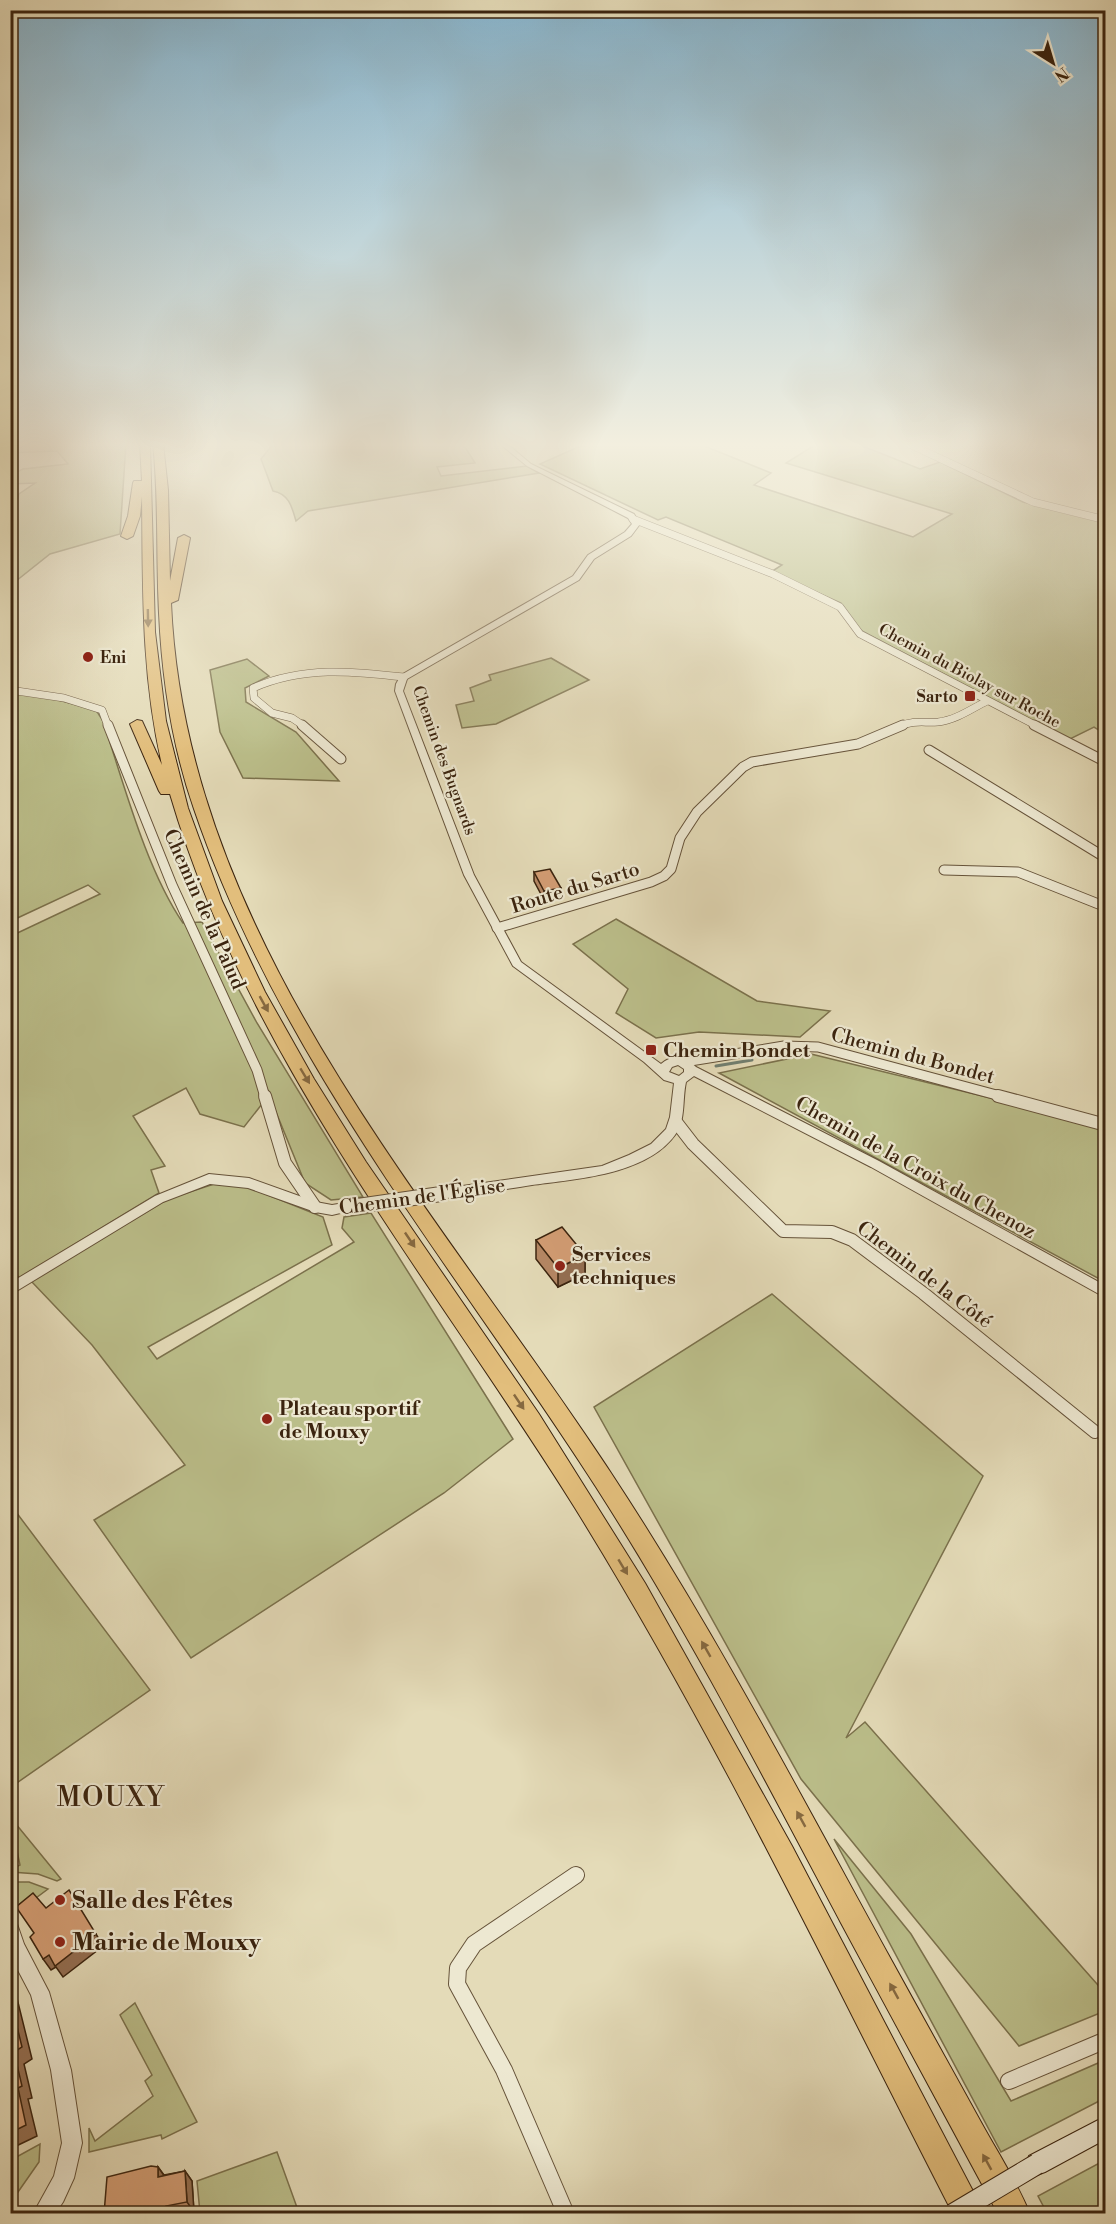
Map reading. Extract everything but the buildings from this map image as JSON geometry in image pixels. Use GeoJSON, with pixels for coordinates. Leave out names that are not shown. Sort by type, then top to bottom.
{"type":"FeatureCollection","features":[{"type":"Feature","properties":{"kind":"highway"},"geometry":{"type":"LineString","coordinates":[[148,547],[149,636],[153,679],[164,745],[196,855]]}},
{"type":"Feature","properties":{"kind":"highway"},"geometry":{"type":"LineString","coordinates":[[163,547],[165,632],[177,722],[195,790],[225,873],[275,980],[347,1102],[604,1481],[675,1597],[774,1768],[1015,2214]]}},
{"type":"Feature","properties":{"kind":"highway"},"geometry":{"type":"LineString","coordinates":[[165,632],[182,547]]}},
{"type":"Feature","properties":{"kind":"highway"},"geometry":{"type":"LineString","coordinates":[[137,724],[254,987],[324,1109],[538,1431],[646,1606],[748,1789],[970,2214]]}},
{"type":"Feature","properties":{"kind":"main road"},"geometry":{"type":"LineString","coordinates":[[954,2214],[1037,2164],[1106,2127]]}},
{"type":"Feature","properties":{"kind":"street","name":"Chemin des Bugnards"},"geometry":{"type":"LineString","coordinates":[[606,547],[591,556],[576,578],[404,677],[399,691],[469,875],[517,964],[648,1059],[679,1073]]}},
{"type":"Feature","properties":{"kind":"street","name":"Chemin du Biolay sur Roche"},"geometry":{"type":"LineString","coordinates":[[705,547],[773,574],[840,607],[860,634],[1106,762]]}},
{"type":"Feature","properties":{"kind":"street"},"geometry":{"type":"LineString","coordinates":[[341,759],[306,727],[292,718],[272,713],[254,698],[253,688],[272,678],[306,672],[344,670],[404,677]]}},
{"type":"Feature","properties":{"kind":"street","name":"Chemin de la Palud"},"geometry":{"type":"LineString","coordinates":[[10,690],[64,698],[102,710],[172,885],[257,1070],[285,1163],[315,1207]]}},
{"type":"Feature","properties":{"kind":"street","name":"Route du Sarto"},"geometry":{"type":"LineString","coordinates":[[496,928],[651,882],[664,876],[671,869],[680,838],[697,813],[743,767],[752,762],[858,744],[909,722],[937,722],[952,718],[987,701]]}},
{"type":"Feature","properties":{"kind":"street"},"geometry":{"type":"LineString","coordinates":[[929,750],[1106,858]]}},
{"type":"Feature","properties":{"kind":"street"},"geometry":{"type":"LineString","coordinates":[[944,870],[1018,872],[1106,907]]}},
{"type":"Feature","properties":{"kind":"street","name":"Chemin du Bondet"},"geometry":{"type":"LineString","coordinates":[[679,1073],[709,1060],[784,1046],[818,1047],[1106,1125]]}},
{"type":"Feature","properties":{"kind":"street"},"geometry":{"type":"LineString","coordinates":[[676,1122],[679,1073]]}},
{"type":"Feature","properties":{"kind":"street","name":"Chemin de la Croix du Chenoz"},"geometry":{"type":"LineString","coordinates":[[679,1073],[708,1076],[875,1164],[1106,1293]]}},
{"type":"Feature","properties":{"kind":"street","name":"Chemin de l'Église"},"geometry":{"type":"LineString","coordinates":[[10,1290],[159,1199],[209,1179],[249,1183],[315,1207],[332,1210],[603,1170],[627,1163],[648,1152],[663,1141],[676,1122]]}},
{"type":"Feature","properties":{"kind":"street","name":"Chemin de la Côté"},"geometry":{"type":"LineString","coordinates":[[676,1122],[702,1153],[783,1231],[832,1232],[852,1240],[923,1293],[1095,1432]]}},
{"type":"Feature","properties":{"kind":"street"},"geometry":{"type":"LineString","coordinates":[[566,2214],[504,2070],[457,1984],[458,1968],[474,1944],[576,1875]]}},
{"type":"Feature","properties":{"kind":"street"},"geometry":{"type":"LineString","coordinates":[[10,1927],[16,1947],[40,1992],[61,2070],[72,2143],[64,2178],[43,2214]]}},
{"type":"Feature","properties":{"kind":"street"},"geometry":{"type":"LineString","coordinates":[[1009,2081],[1106,2040]]}},
{"type":"Feature","properties":{"kind":"green space"},"geometry":{"type":"Polygon","coordinates":[[[11,547],[75,547],[50,554],[11,585],[11,547]]]}},
{"type":"Feature","properties":{"kind":"green space"},"geometry":{"type":"Polygon","coordinates":[[[738,547],[1105,547],[1105,734],[1094,727],[1068,740],[860,630],[841,603],[771,572],[782,565],[738,547]]]}},
{"type":"Feature","properties":{"kind":"green space"},"geometry":{"type":"Polygon","coordinates":[[[551,658],[589,680],[496,724],[462,728],[456,705],[474,701],[470,688],[491,680],[489,675],[551,658]]]}},
{"type":"Feature","properties":{"kind":"green space"},"geometry":{"type":"Polygon","coordinates":[[[247,659],[269,676],[245,688],[246,702],[296,732],[339,781],[243,778],[220,732],[210,670],[247,659]]]}},
{"type":"Feature","properties":{"kind":"green space"},"geometry":{"type":"Polygon","coordinates":[[[10,691],[96,710],[103,721],[147,852],[170,901],[183,923],[202,922],[257,1023],[363,1197],[331,1200],[305,1183],[269,1095],[244,1127],[200,1114],[186,1088],[133,1116],[165,1166],[151,1170],[159,1193],[19,1278],[10,1264],[11,936],[100,894],[88,885],[11,921],[10,691]]]}},
{"type":"Feature","properties":{"kind":"green space"},"geometry":{"type":"Polygon","coordinates":[[[616,919],[757,1001],[830,1011],[800,1037],[699,1032],[656,1038],[616,1013],[628,989],[573,944],[616,919]]]}},
{"type":"Feature","properties":{"kind":"green space"},"geometry":{"type":"Polygon","coordinates":[[[811,1054],[1105,1126],[1105,1282],[719,1073],[811,1054]]]}},
{"type":"Feature","properties":{"kind":"green space","name":"Plateau sportif de Mouxy"},"geometry":{"type":"Polygon","coordinates":[[[214,1184],[243,1185],[323,1217],[332,1245],[148,1347],[157,1359],[354,1242],[342,1228],[344,1217],[371,1213],[513,1439],[444,1493],[191,1658],[94,1520],[185,1465],[92,1345],[31,1281],[168,1199],[214,1184]]]}},
{"type":"Feature","properties":{"kind":"green space"},"geometry":{"type":"Polygon","coordinates":[[[772,1294],[983,1476],[846,1738],[865,1722],[1105,1993],[1105,2011],[1019,2046],[801,1779],[594,1407],[772,1294]]]}},
{"type":"Feature","properties":{"kind":"green space"},"geometry":{"type":"Polygon","coordinates":[[[10,1504],[150,1690],[11,1787],[10,1787],[10,1504]]]}},
{"type":"Feature","properties":{"kind":"green space"},"geometry":{"type":"Polygon","coordinates":[[[10,1818],[61,1879],[57,1881],[38,1874],[11,1872],[11,1869],[20,1865],[10,1818]]]}},
{"type":"Feature","properties":{"kind":"green space"},"geometry":{"type":"Polygon","coordinates":[[[834,1839],[911,1934],[1011,2101],[1105,2060],[1105,2098],[1001,2152],[834,1839]]]}},
{"type":"Feature","properties":{"kind":"green space"},"geometry":{"type":"Polygon","coordinates":[[[10,1882],[29,1882],[48,1889],[21,1909],[16,1909],[10,1882]]]}},
{"type":"Feature","properties":{"kind":"green space"},"geometry":{"type":"Polygon","coordinates":[[[135,2003],[197,2122],[162,2139],[161,2135],[89,2152],[89,2128],[95,2141],[153,2096],[145,2081],[152,2075],[120,2015],[135,2003]]]}},
{"type":"Feature","properties":{"kind":"green space"},"geometry":{"type":"Polygon","coordinates":[[[40,2144],[39,2162],[11,2202],[11,2160],[40,2144]]]}},
{"type":"Feature","properties":{"kind":"green space"},"geometry":{"type":"Polygon","coordinates":[[[277,2152],[299,2213],[200,2213],[197,2181],[277,2152]]]}},
{"type":"Feature","properties":{"kind":"green space"},"geometry":{"type":"Polygon","coordinates":[[[1105,2160],[1105,2213],[1047,2213],[1038,2196],[1105,2160]]]}},
{"type":"Feature","properties":{"kind":"waterway"},"geometry":{"type":"LineString","coordinates":[[716,1066],[752,1060]]}},
{"type":"Feature","properties":{"kind":"place","name":"Eni"},"geometry":{"type":"Point","coordinates":[88,657]}},
{"type":"Feature","properties":{"kind":"place","name":"Sarto"},"geometry":{"type":"Point","coordinates":[970,696]}},
{"type":"Feature","properties":{"kind":"place","name":"Chemin Bondet"},"geometry":{"type":"Point","coordinates":[651,1050]}},
{"type":"Feature","properties":{"kind":"place","name":"Services techniques"},"geometry":{"type":"Point","coordinates":[560,1266]}},
{"type":"Feature","properties":{"kind":"place","name":"Plateau sportif de Mouxy"},"geometry":{"type":"Point","coordinates":[267,1419]}},
{"type":"Feature","properties":{"kind":"place","name":"Salle des Fêtes"},"geometry":{"type":"Point","coordinates":[60,1900]}},
{"type":"Feature","properties":{"kind":"place","name":"Mairie de Mouxy"},"geometry":{"type":"Point","coordinates":[60,1942]}},
{"type":"Feature","properties":{"kind":"district","name":"MOUXY"},"geometry":{"type":"Point","coordinates":[111,1797]}}]}
